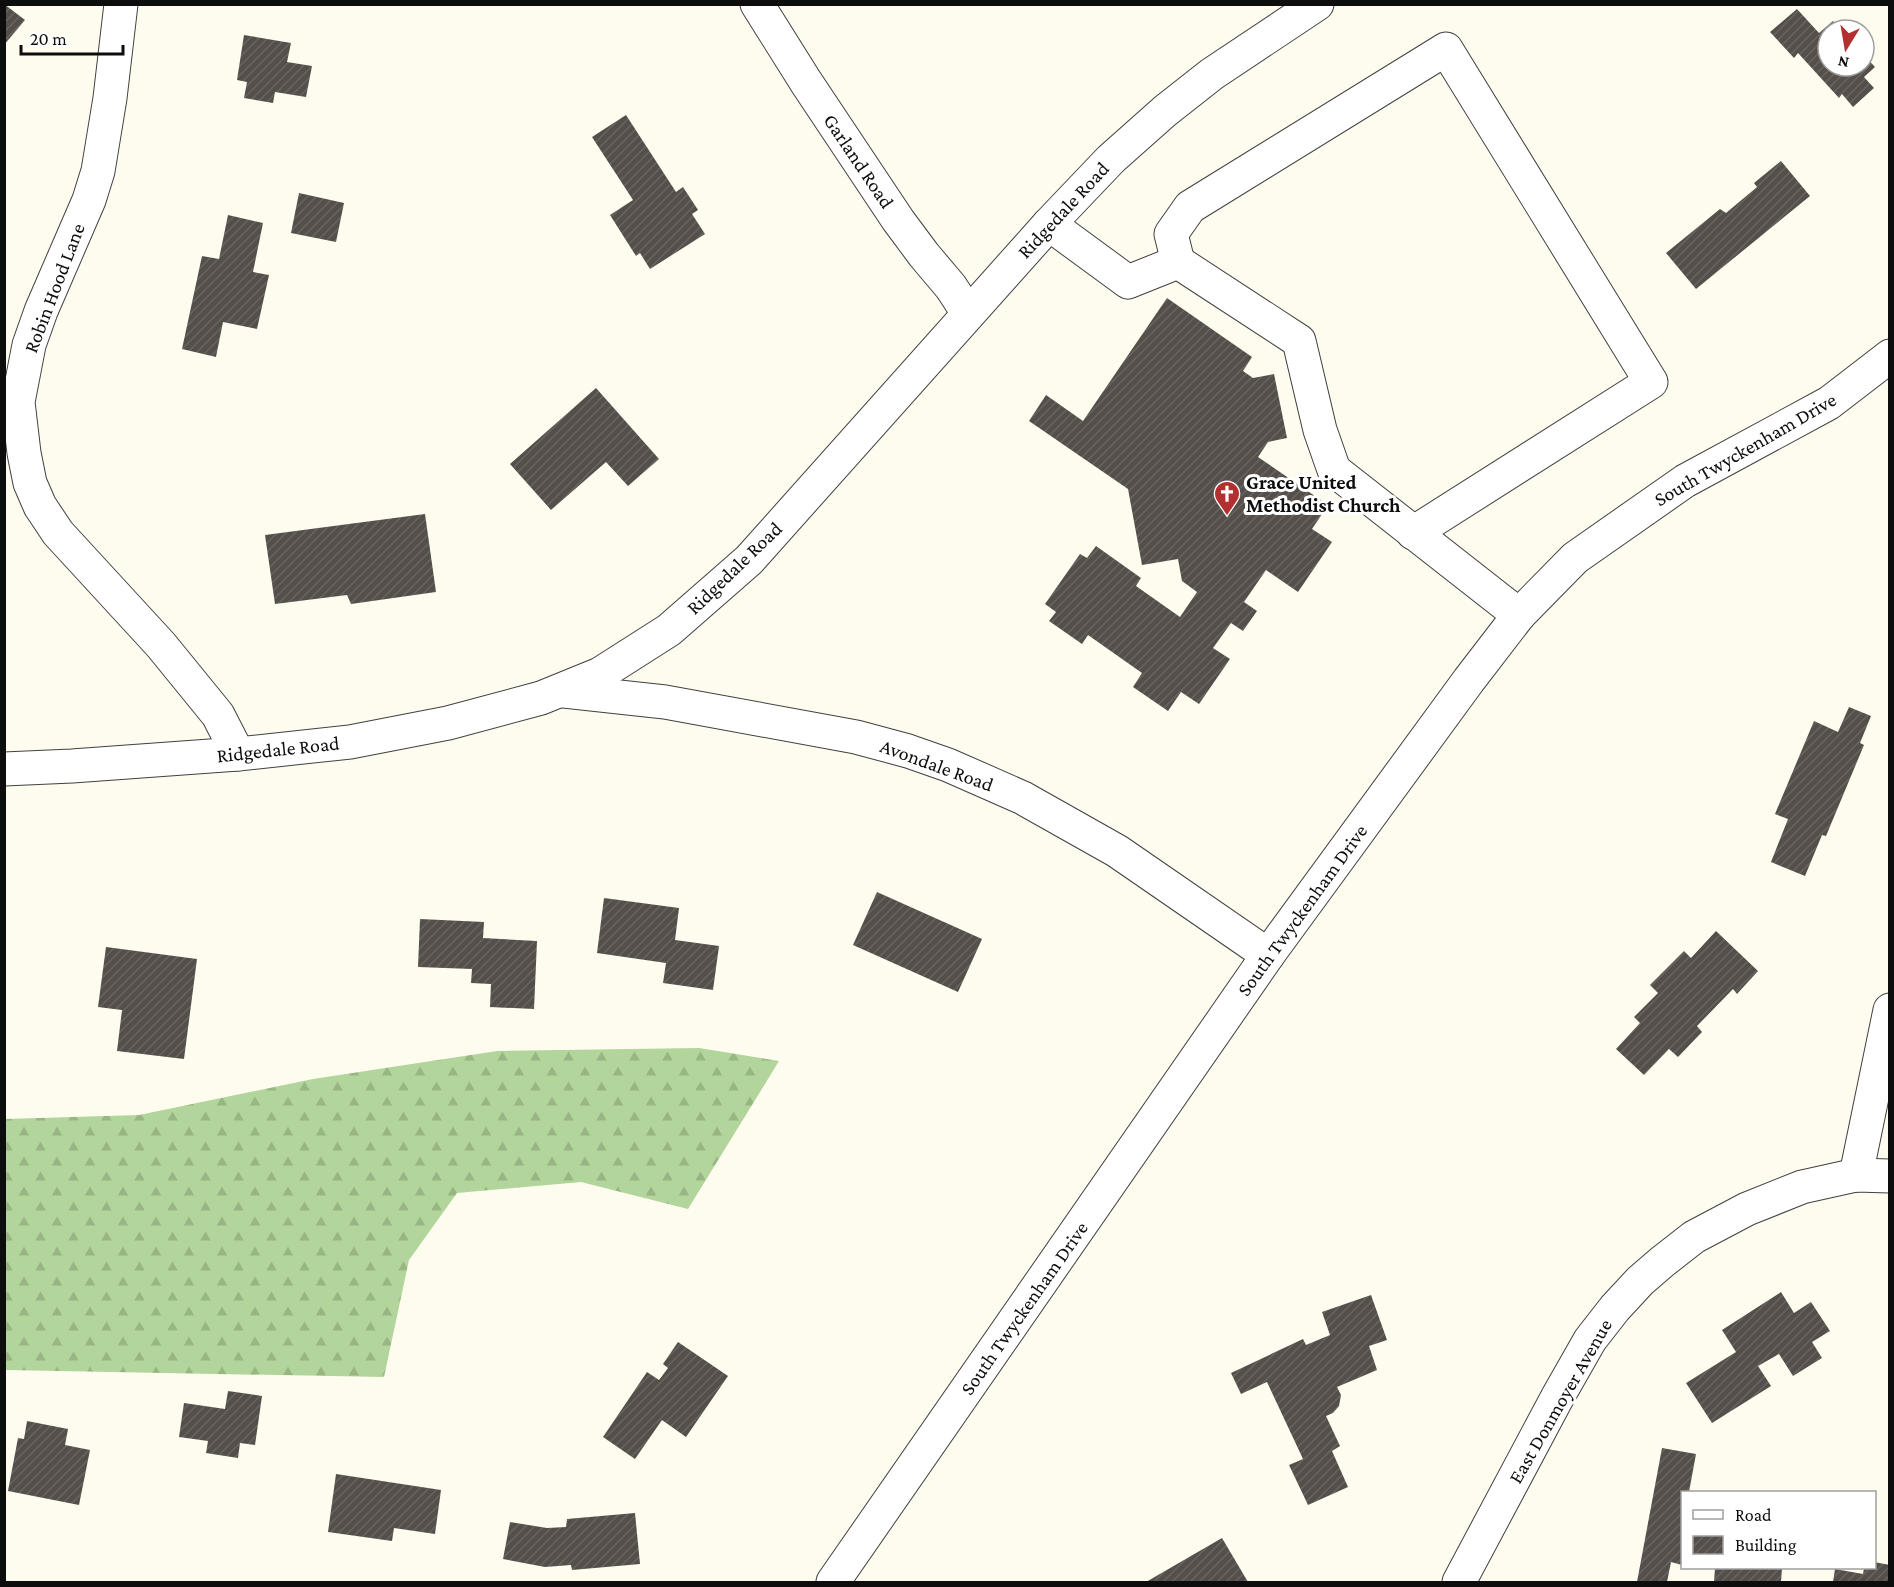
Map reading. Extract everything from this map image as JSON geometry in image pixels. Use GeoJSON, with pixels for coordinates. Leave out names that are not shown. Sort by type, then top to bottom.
{"type":"FeatureCollection","features":[{"type":"Feature","properties":{"kind":"street","name":"Robin Hood Lane"},"geometry":{"type":"LineString","coordinates":[[121,4],[110,98],[98,171],[89,200],[41,311],[29,345],[18,402],[24,453],[33,490],[40,506],[58,533],[161,645],[218,715],[238,754]]}},
{"type":"Feature","properties":{"kind":"street","name":"Garland Road"},"geometry":{"type":"LineString","coordinates":[[757,4],[898,220],[951,287],[968,313]]}},
{"type":"Feature","properties":{"kind":"street","name":"Ridgedale Road"},"geometry":{"type":"LineString","coordinates":[[4,769],[238,754],[350,742],[448,723],[541,698],[600,674],[669,630],[749,560],[1048,224],[1111,159],[1165,111],[1212,74],[1317,4]]}},
{"type":"Feature","properties":{"kind":"street"},"geometry":{"type":"LineString","coordinates":[[1413,533],[1651,382],[1446,50],[1190,207],[1172,234],[1178,262],[1299,341],[1320,430],[1334,470],[1413,533],[1519,615]]}},
{"type":"Feature","properties":{"kind":"street"},"geometry":{"type":"LineString","coordinates":[[1048,224],[1128,282],[1178,262]]}},
{"type":"Feature","properties":{"kind":"street","name":"South Twyckenham Drive"},"geometry":{"type":"LineString","coordinates":[[833,1582],[1269,955],[1468,680],[1519,615],[1575,558],[1684,481],[1829,403],[1890,356]]}},
{"type":"Feature","properties":{"kind":"street","name":"Avondale Road"},"geometry":{"type":"LineString","coordinates":[[561,690],[665,702],[856,737],[948,765],[1023,798],[1117,851],[1269,955]]}},
{"type":"Feature","properties":{"kind":"street"},"geometry":{"type":"LineString","coordinates":[[1856,1175],[1890,1010]]}},
{"type":"Feature","properties":{"kind":"street","name":"East Donmoyer Avenue"},"geometry":{"type":"LineString","coordinates":[[1459,1582],[1590,1340],[1640,1281],[1694,1237],[1747,1209],[1802,1187],[1856,1175],[1890,1176]]}},
{"type":"Feature","properties":{"kind":"green space"},"geometry":{"type":"Polygon","coordinates":[[[699,1048],[779,1061],[688,1209],[581,1182],[457,1193],[409,1260],[384,1377],[5,1370],[5,1119],[139,1115],[313,1079],[497,1051],[699,1048]]]}},
{"type":"Feature","properties":{"kind":"building"},"geometry":{"type":"Polygon","coordinates":[[[4,4],[25,20],[4,45],[4,4]]]}},
{"type":"Feature","properties":{"kind":"building"},"geometry":{"type":"Polygon","coordinates":[[[1797,9],[1816,30],[1816,73],[1798,53],[1794,58],[1770,32],[1797,9]]]}},
{"type":"Feature","properties":{"kind":"building"},"geometry":{"type":"Polygon","coordinates":[[[244,35],[291,43],[287,62],[312,66],[306,97],[275,92],[273,103],[244,98],[247,82],[237,80],[244,35]]]}},
{"type":"Feature","properties":{"kind":"building"},"geometry":{"type":"Polygon","coordinates":[[[1821,78],[1865,78],[1874,88],[1853,107],[1842,94],[1839,98],[1821,78]]]}},
{"type":"Feature","properties":{"kind":"building"},"geometry":{"type":"Polygon","coordinates":[[[626,115],[676,192],[683,187],[698,210],[692,214],[705,234],[650,269],[640,253],[636,256],[610,215],[633,200],[592,137],[626,115]]]}},
{"type":"Feature","properties":{"kind":"building"},"geometry":{"type":"Polygon","coordinates":[[[1781,161],[1810,196],[1696,289],[1666,253],[1720,209],[1726,213],[1757,187],[1754,183],[1781,161]]]}},
{"type":"Feature","properties":{"kind":"building"},"geometry":{"type":"Polygon","coordinates":[[[299,193],[344,203],[336,242],[291,233],[299,193]]]}},
{"type":"Feature","properties":{"kind":"building"},"geometry":{"type":"Polygon","coordinates":[[[228,215],[263,223],[253,272],[269,275],[257,329],[223,322],[216,357],[182,349],[202,256],[219,259],[228,215]]]}},
{"type":"Feature","properties":{"kind":"building","name":"Grace United Methodist Church"},"geometry":{"type":"Polygon","coordinates":[[[1167,298],[1252,357],[1243,371],[1253,378],[1274,374],[1287,438],[1268,442],[1258,457],[1328,505],[1312,529],[1332,542],[1298,592],[1266,570],[1244,602],[1257,611],[1243,631],[1231,623],[1213,648],[1230,659],[1199,704],[1181,692],[1168,711],[1133,687],[1142,673],[1088,635],[1082,644],[1049,621],[1056,612],[1045,604],[1080,554],[1087,558],[1096,546],[1141,578],[1136,586],[1180,617],[1197,592],[1182,581],[1178,559],[1142,565],[1128,489],[1029,421],[1046,395],[1083,421],[1167,298]]]}},
{"type":"Feature","properties":{"kind":"building"},"geometry":{"type":"Polygon","coordinates":[[[596,388],[659,459],[628,486],[606,462],[551,510],[510,464],[596,388]]]}},
{"type":"Feature","properties":{"kind":"building"},"geometry":{"type":"Polygon","coordinates":[[[425,514],[436,592],[351,604],[347,595],[275,604],[265,535],[425,514]]]}},
{"type":"Feature","properties":{"kind":"building"},"geometry":{"type":"Polygon","coordinates":[[[1849,707],[1871,716],[1860,743],[1864,745],[1826,836],[1822,835],[1805,876],[1771,862],[1788,819],[1775,814],[1814,721],[1838,732],[1849,707]]]}},
{"type":"Feature","properties":{"kind":"building"},"geometry":{"type":"Polygon","coordinates":[[[877,892],[982,939],[958,992],[853,945],[877,892]]]}},
{"type":"Feature","properties":{"kind":"building"},"geometry":{"type":"Polygon","coordinates":[[[604,898],[679,908],[675,940],[719,946],[713,990],[663,983],[666,963],[597,953],[604,898]]]}},
{"type":"Feature","properties":{"kind":"building"},"geometry":{"type":"Polygon","coordinates":[[[420,919],[484,922],[483,938],[537,941],[534,1009],[490,1007],[491,984],[471,983],[472,969],[418,967],[420,919]]]}},
{"type":"Feature","properties":{"kind":"building"},"geometry":{"type":"Polygon","coordinates":[[[1716,931],[1758,971],[1737,994],[1733,989],[1697,1026],[1702,1032],[1678,1057],[1669,1049],[1644,1075],[1616,1049],[1640,1023],[1634,1017],[1658,993],[1650,985],[1684,951],[1691,958],[1716,931]]]}},
{"type":"Feature","properties":{"kind":"building"},"geometry":{"type":"Polygon","coordinates":[[[106,947],[197,959],[184,1059],[117,1051],[122,1010],[98,1007],[106,947]]]}},
{"type":"Feature","properties":{"kind":"building"},"geometry":{"type":"Polygon","coordinates":[[[1781,1292],[1794,1313],[1811,1302],[1830,1331],[1812,1342],[1822,1358],[1793,1376],[1779,1354],[1758,1366],[1771,1386],[1712,1423],[1686,1383],[1736,1352],[1722,1330],[1781,1292]]]}},
{"type":"Feature","properties":{"kind":"building"},"geometry":{"type":"Polygon","coordinates":[[[1371,1295],[1387,1340],[1369,1346],[1377,1370],[1337,1387],[1341,1395],[1339,1406],[1333,1413],[1326,1416],[1340,1446],[1332,1451],[1348,1487],[1308,1505],[1289,1465],[1303,1459],[1267,1382],[1241,1394],[1231,1373],[1303,1339],[1306,1345],[1330,1335],[1322,1312],[1371,1295]]]}},
{"type":"Feature","properties":{"kind":"building"},"geometry":{"type":"Polygon","coordinates":[[[678,1342],[728,1376],[686,1437],[662,1420],[635,1459],[603,1437],[647,1372],[659,1380],[668,1368],[663,1364],[678,1342]]]}},
{"type":"Feature","properties":{"kind":"building"},"geometry":{"type":"Polygon","coordinates":[[[228,1391],[262,1396],[255,1445],[240,1443],[238,1458],[206,1453],[208,1441],[179,1437],[184,1403],[225,1409],[228,1391]]]}},
{"type":"Feature","properties":{"kind":"building"},"geometry":{"type":"Polygon","coordinates":[[[27,1421],[68,1429],[65,1445],[90,1450],[79,1505],[8,1491],[18,1438],[24,1439],[27,1421]]]}},
{"type":"Feature","properties":{"kind":"building"},"geometry":{"type":"Polygon","coordinates":[[[1662,1448],[1696,1454],[1689,1491],[1681,1491],[1681,1565],[1671,1562],[1667,1582],[1637,1582],[1662,1448]]]}},
{"type":"Feature","properties":{"kind":"building"},"geometry":{"type":"Polygon","coordinates":[[[336,1474],[441,1490],[435,1534],[394,1528],[392,1541],[328,1532],[336,1474]]]}},
{"type":"Feature","properties":{"kind":"building"},"geometry":{"type":"Polygon","coordinates":[[[635,1513],[640,1564],[572,1570],[571,1565],[545,1567],[503,1559],[510,1522],[547,1528],[566,1527],[567,1519],[635,1513]]]}},
{"type":"Feature","properties":{"kind":"building"},"geometry":{"type":"Polygon","coordinates":[[[1222,1538],[1248,1582],[1146,1582],[1222,1538]]]}},
{"type":"Feature","properties":{"kind":"building"},"geometry":{"type":"Polygon","coordinates":[[[1876,1562],[1890,1565],[1890,1582],[1833,1582],[1835,1569],[1863,1574],[1864,1569],[1876,1569],[1876,1562]]]}},
{"type":"Feature","properties":{"kind":"building"},"geometry":{"type":"Polygon","coordinates":[[[1715,1569],[1782,1569],[1781,1582],[1714,1582],[1715,1569]]]}},
{"type":"Feature","properties":{"kind":"place","name":"Grace United Methodist Church"},"geometry":{"type":"Point","coordinates":[1227,517]}}]}
